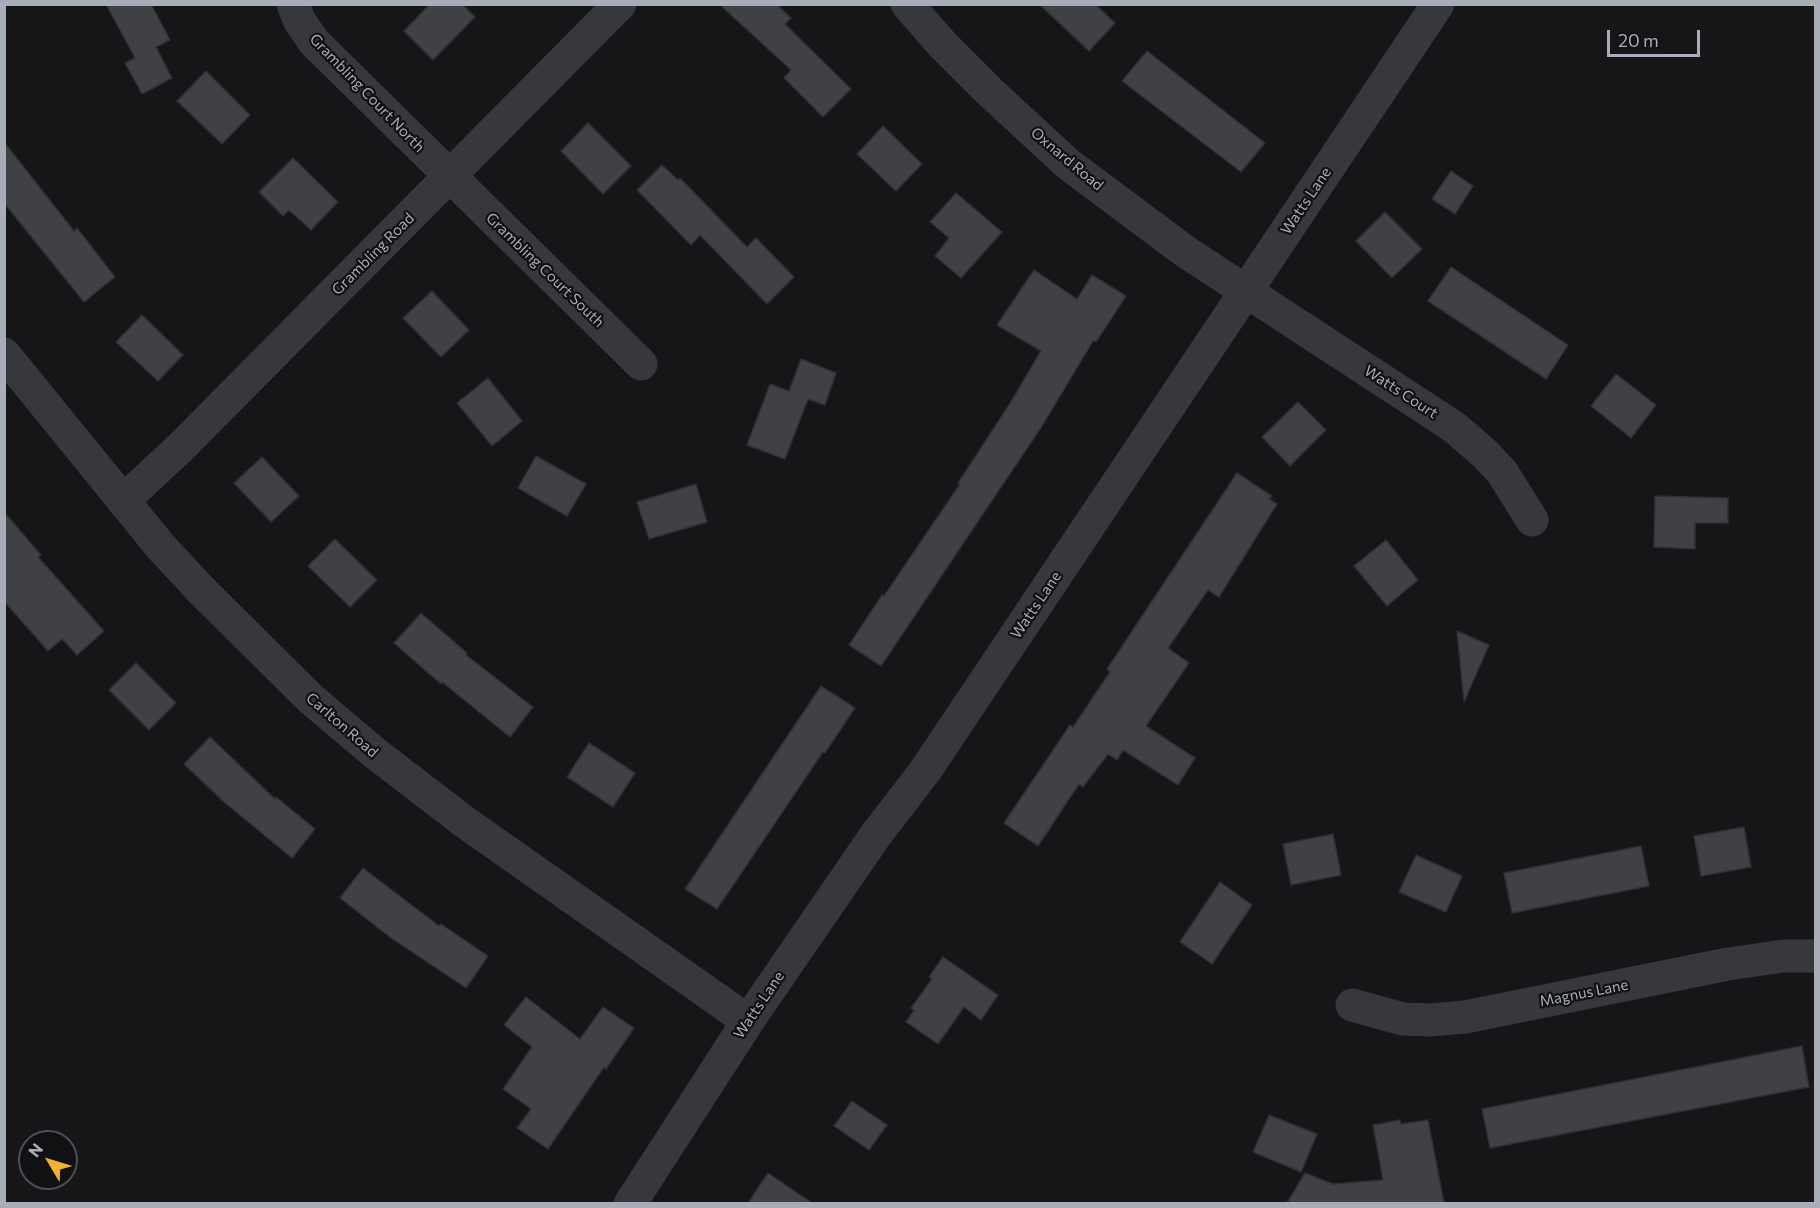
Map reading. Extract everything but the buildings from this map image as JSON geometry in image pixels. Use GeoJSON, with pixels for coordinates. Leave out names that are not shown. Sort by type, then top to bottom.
{"type":"FeatureCollection","features":[{"type":"Feature","properties":{"kind":"street","name":"Grambling Court North"},"geometry":{"type":"LineString","coordinates":[[292,4],[298,20],[314,42],[449,176]]}},
{"type":"Feature","properties":{"kind":"street","name":"Grambling Road"},"geometry":{"type":"LineString","coordinates":[[123,501],[181,447],[620,4]]}},
{"type":"Feature","properties":{"kind":"street","name":"Oxnard Road"},"geometry":{"type":"LineString","coordinates":[[907,4],[943,45],[989,91],[1068,164],[1186,252],[1246,291]]}},
{"type":"Feature","properties":{"kind":"street","name":"Watts Lane"},"geometry":{"type":"LineString","coordinates":[[630,1203],[748,1021],[875,836],[925,771],[1438,4]]}},
{"type":"Feature","properties":{"kind":"street","name":"Grambling Court South"},"geometry":{"type":"LineString","coordinates":[[449,176],[641,364]]}},
{"type":"Feature","properties":{"kind":"street","name":"Watts Court"},"geometry":{"type":"LineString","coordinates":[[1246,291],[1455,427],[1502,472],[1532,520]]}},
{"type":"Feature","properties":{"kind":"street","name":"Carlton Road"},"geometry":{"type":"LineString","coordinates":[[4,354],[160,547],[311,699],[376,754],[466,823],[748,1021]]}},
{"type":"Feature","properties":{"kind":"street","name":"Magnus Lane"},"geometry":{"type":"LineString","coordinates":[[1352,1005],[1403,1019],[1430,1020],[1465,1017],[1728,964],[1784,956],[1815,956]]}}]}
